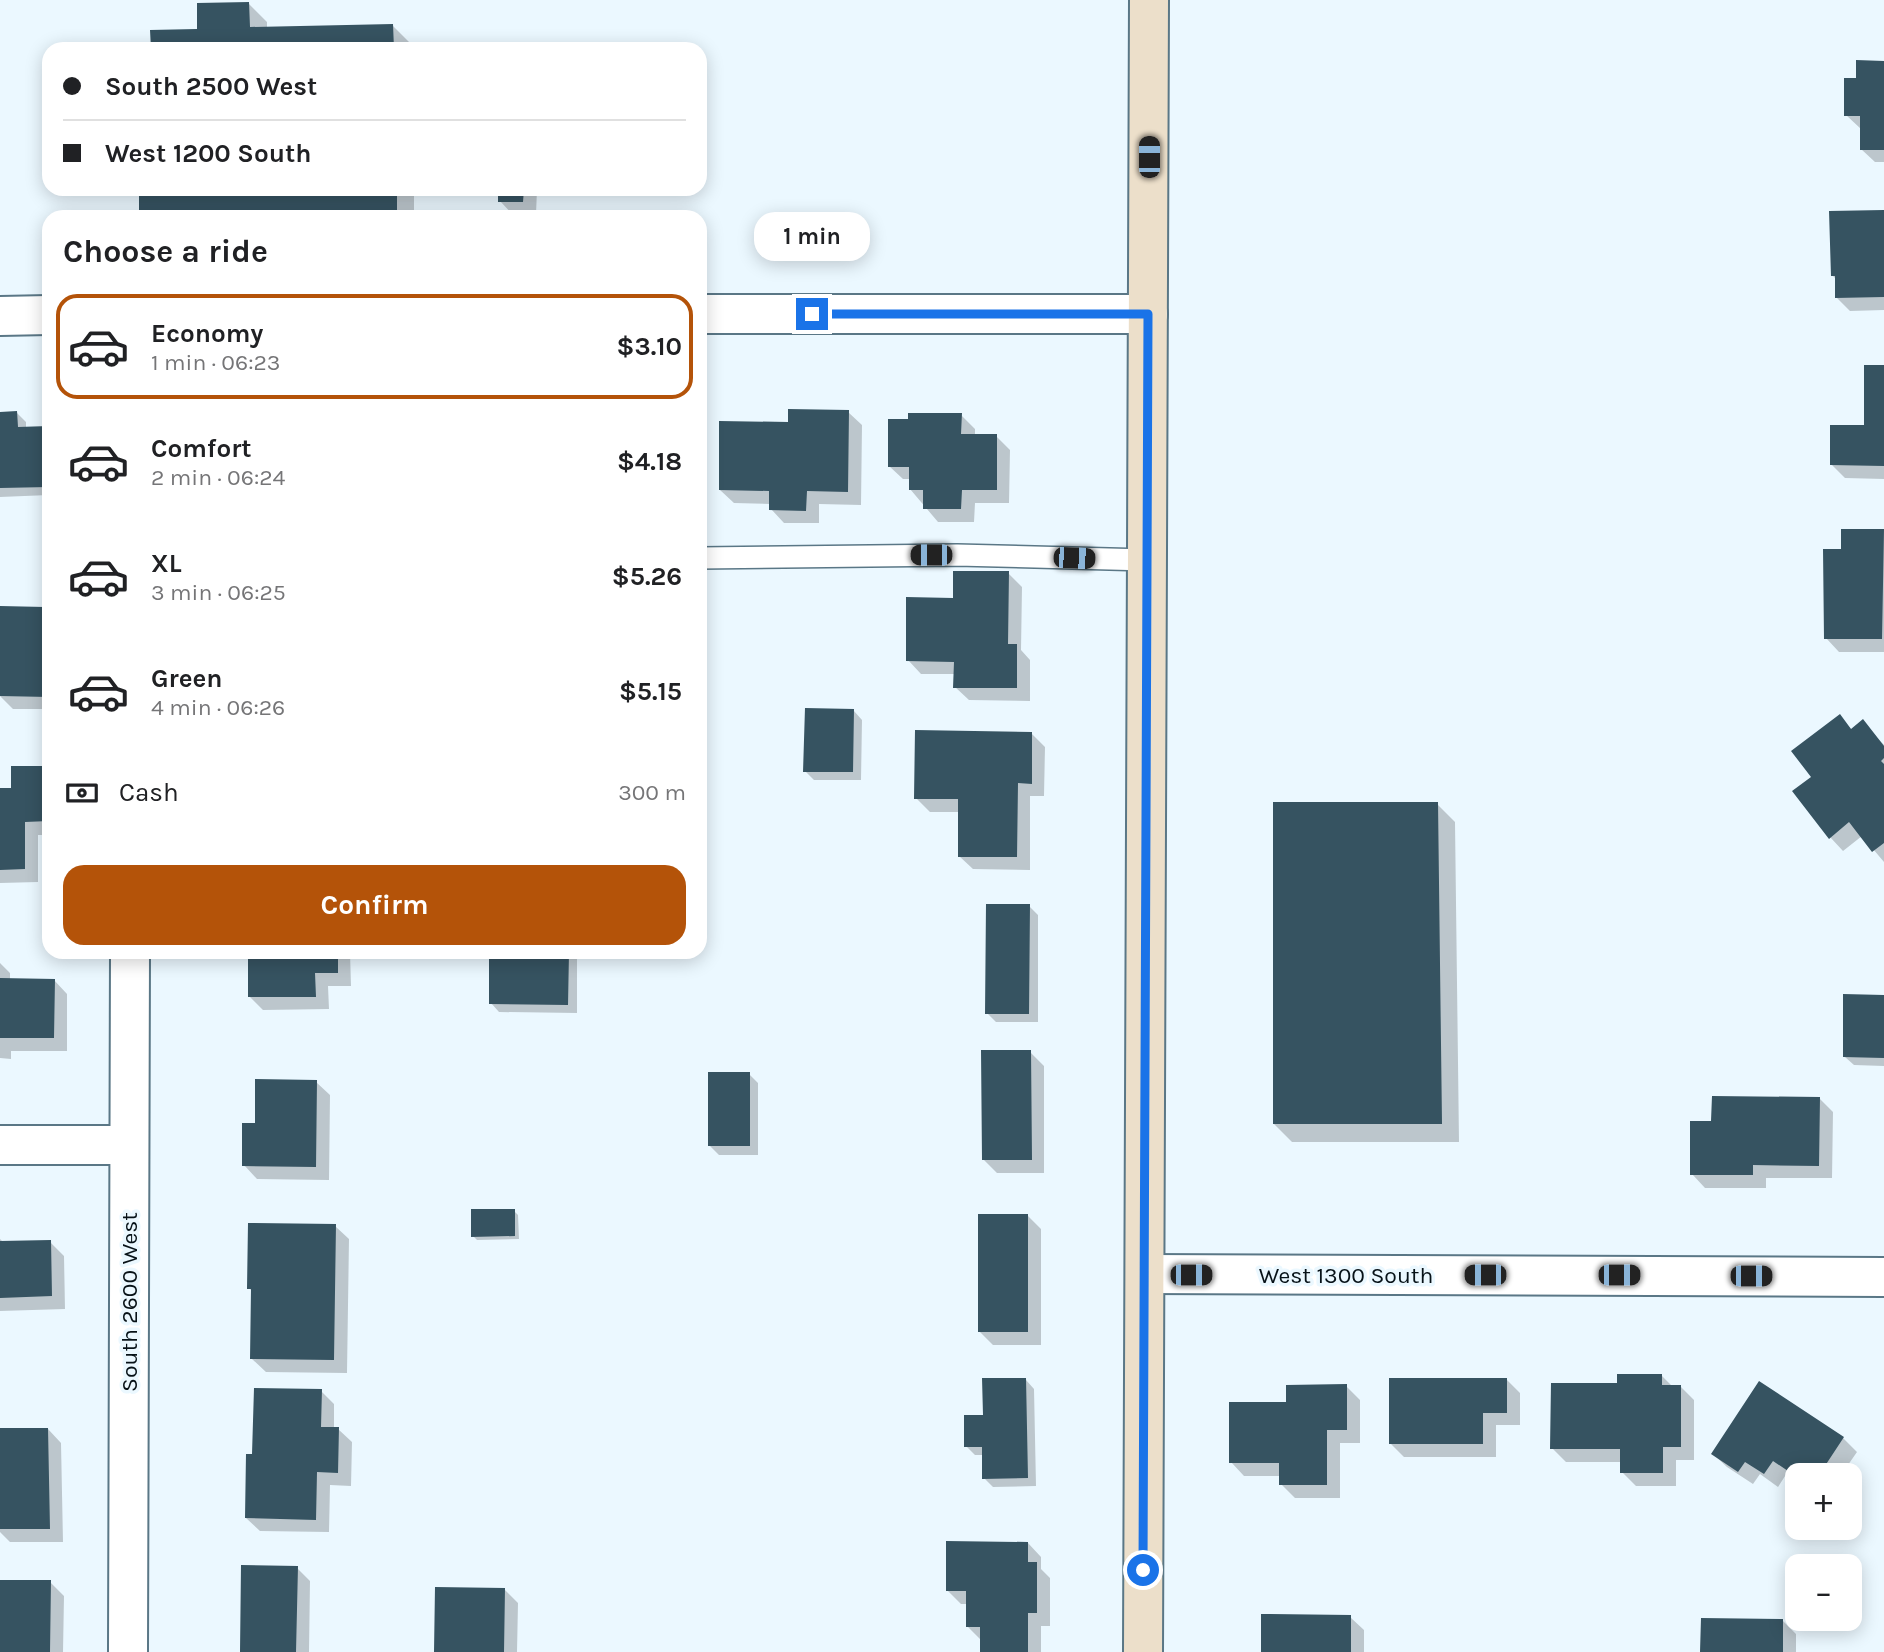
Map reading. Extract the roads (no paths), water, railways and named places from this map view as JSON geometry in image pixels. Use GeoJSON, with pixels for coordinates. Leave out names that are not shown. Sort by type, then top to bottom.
{"type":"FeatureCollection","features":[{"type":"Feature","properties":{"kind":"street"},"geometry":{"type":"LineString","coordinates":[[1149,0],[1145,1274],[1152,1651]]}},
{"type":"Feature","properties":{"kind":"street"},"geometry":{"type":"LineString","coordinates":[[707,314],[1148,314]]}},
{"type":"Feature","properties":{"kind":"street"},"geometry":{"type":"LineString","coordinates":[[0,316],[42,315]]}},
{"type":"Feature","properties":{"kind":"street","name":"South 2600 West"},"geometry":{"type":"LineString","coordinates":[[128,1652],[130,959]]}},
{"type":"Feature","properties":{"kind":"street"},"geometry":{"type":"LineString","coordinates":[[0,1146],[130,1145]]}},
{"type":"Feature","properties":{"kind":"street","name":"West 1300 South"},"geometry":{"type":"LineString","coordinates":[[1145,1274],[1884,1277]]}},
{"type":"Feature","properties":{"kind":"lane"},"geometry":{"type":"LineString","coordinates":[[707,558],[957,555],[1147,560]]}}]}
